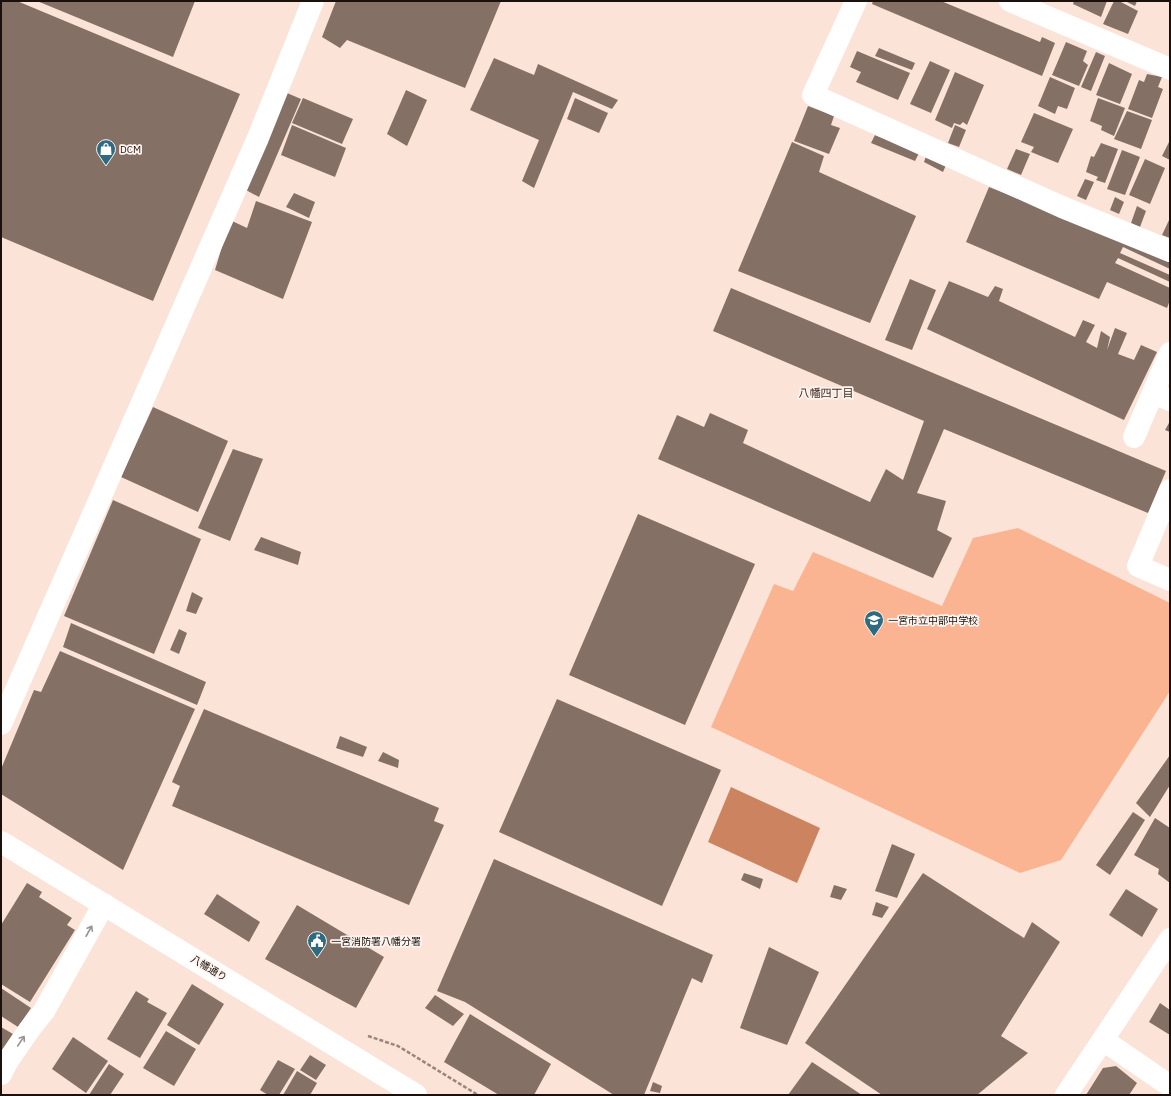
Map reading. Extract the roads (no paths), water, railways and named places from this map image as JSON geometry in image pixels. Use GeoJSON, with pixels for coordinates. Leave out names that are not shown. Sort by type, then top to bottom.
{"type":"FeatureCollection","features":[{"type":"Feature","properties":{"kind":"street"},"geometry":{"type":"LineString","coordinates":[[1,724],[254,145],[313,1]]}},
{"type":"Feature","properties":{"kind":"street"},"geometry":{"type":"LineString","coordinates":[[856,1],[813,95],[1062,207],[1170,251]]}},
{"type":"Feature","properties":{"kind":"street"},"geometry":{"type":"LineString","coordinates":[[1010,1],[1170,69]]}},
{"type":"Feature","properties":{"kind":"street"},"geometry":{"type":"LineString","coordinates":[[1134,437],[1161,396],[1170,353]]}},
{"type":"Feature","properties":{"kind":"street"},"geometry":{"type":"LineString","coordinates":[[1170,490],[1138,566],[1170,580]]}},
{"type":"Feature","properties":{"kind":"street","name":"八幡通り"},"geometry":{"type":"LineString","coordinates":[[1,842],[416,1095]]}},
{"type":"Feature","properties":{"kind":"street"},"geometry":{"type":"LineString","coordinates":[[1,1074],[7,1062],[29,1030],[44,1012],[104,904]]}},
{"type":"Feature","properties":{"kind":"street"},"geometry":{"type":"LineString","coordinates":[[1066,1095],[1170,939]]}},
{"type":"Feature","properties":{"kind":"street"},"geometry":{"type":"LineString","coordinates":[[1103,1040],[1170,1086]]}},
{"type":"Feature","properties":{"kind":"place","name":"DCM"},"geometry":{"type":"Point","coordinates":[106,166]}},
{"type":"Feature","properties":{"kind":"place","name":"一宮市立中部中学校"},"geometry":{"type":"Point","coordinates":[874,637]}},
{"type":"Feature","properties":{"kind":"place","name":"一宮消防署八幡分署"},"geometry":{"type":"Point","coordinates":[317,958]}},
{"type":"Feature","properties":{"kind":"district","name":"八幡四丁目"},"geometry":{"type":"Point","coordinates":[826,393]}}]}
